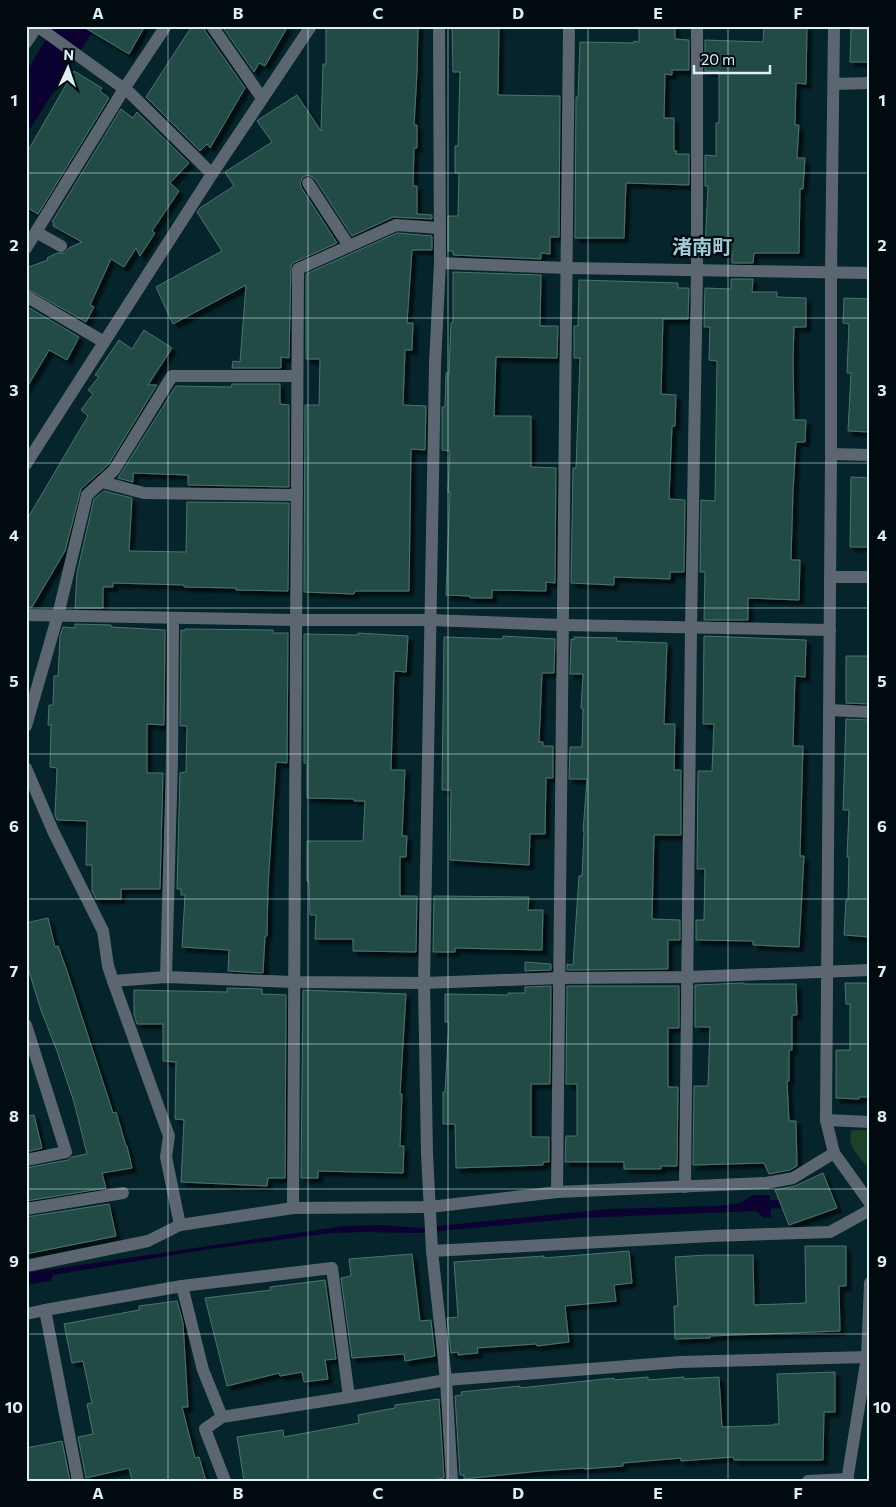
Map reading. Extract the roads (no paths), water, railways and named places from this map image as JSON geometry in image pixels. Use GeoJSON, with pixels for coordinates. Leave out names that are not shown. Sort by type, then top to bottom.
{"type":"FeatureCollection","features":[{"type":"Feature","properties":{"kind":"street"},"geometry":{"type":"LineString","coordinates":[[26,248],[124,89],[166,26]]}},
{"type":"Feature","properties":{"kind":"street"},"geometry":{"type":"LineString","coordinates":[[212,26],[262,98]]}},
{"type":"Feature","properties":{"kind":"street"},"geometry":{"type":"LineString","coordinates":[[26,464],[212,174],[311,26]]}},
{"type":"Feature","properties":{"kind":"street"},"geometry":{"type":"LineString","coordinates":[[439,26],[440,263],[435,364],[424,983],[427,1154],[432,1251],[446,1380],[452,1481]]}},
{"type":"Feature","properties":{"kind":"street"},"geometry":{"type":"LineString","coordinates":[[557,1192],[569,26]]}},
{"type":"Feature","properties":{"kind":"street"},"geometry":{"type":"LineString","coordinates":[[685,1187],[697,270],[697,26]]}},
{"type":"Feature","properties":{"kind":"street"},"geometry":{"type":"LineString","coordinates":[[834,26],[826,1120],[834,1153],[870,1204]]}},
{"type":"Feature","properties":{"kind":"street"},"geometry":{"type":"LineString","coordinates":[[26,44],[39,28],[124,89],[212,174]]}},
{"type":"Feature","properties":{"kind":"street"},"geometry":{"type":"LineString","coordinates":[[834,84],[870,83]]}},
{"type":"Feature","properties":{"kind":"street"},"geometry":{"type":"LineString","coordinates":[[308,183],[349,246]]}},
{"type":"Feature","properties":{"kind":"street"},"geometry":{"type":"LineString","coordinates":[[293,1208],[298,269],[396,225],[439,228]]}},
{"type":"Feature","properties":{"kind":"street"},"geometry":{"type":"LineString","coordinates":[[36,232],[61,246]]}},
{"type":"Feature","properties":{"kind":"street"},"geometry":{"type":"LineString","coordinates":[[440,263],[567,268],[870,273]]}},
{"type":"Feature","properties":{"kind":"street"},"geometry":{"type":"LineString","coordinates":[[26,296],[104,342]]}},
{"type":"Feature","properties":{"kind":"street"},"geometry":{"type":"LineString","coordinates":[[26,726],[58,615],[87,495],[114,470],[172,376],[296,376]]}},
{"type":"Feature","properties":{"kind":"street"},"geometry":{"type":"LineString","coordinates":[[831,454],[870,454]]}},
{"type":"Feature","properties":{"kind":"street"},"geometry":{"type":"LineString","coordinates":[[102,482],[144,493],[297,495]]}},
{"type":"Feature","properties":{"kind":"street"},"geometry":{"type":"LineString","coordinates":[[830,577],[870,577]]}},
{"type":"Feature","properties":{"kind":"street"},"geometry":{"type":"LineString","coordinates":[[26,614],[295,620],[431,620],[563,625],[830,630]]}},
{"type":"Feature","properties":{"kind":"street"},"geometry":{"type":"LineString","coordinates":[[166,977],[172,758],[173,618]]}},
{"type":"Feature","properties":{"kind":"street"},"geometry":{"type":"LineString","coordinates":[[829,710],[870,712]]}},
{"type":"Feature","properties":{"kind":"street"},"geometry":{"type":"LineString","coordinates":[[26,768],[53,830],[104,931],[108,966],[170,1136],[166,1157],[180,1225]]}},
{"type":"Feature","properties":{"kind":"street"},"geometry":{"type":"LineString","coordinates":[[114,981],[166,977],[294,982],[424,983],[559,978],[827,973],[870,970]]}},
{"type":"Feature","properties":{"kind":"street"},"geometry":{"type":"LineString","coordinates":[[26,1025],[66,1152],[26,1160]]}},
{"type":"Feature","properties":{"kind":"street"},"geometry":{"type":"LineString","coordinates":[[826,1120],[870,1122]]}},
{"type":"Feature","properties":{"kind":"street"},"geometry":{"type":"LineString","coordinates":[[26,1266],[148,1241],[180,1225],[293,1208],[430,1207],[557,1192],[766,1182],[792,1178],[834,1153]]}},
{"type":"Feature","properties":{"kind":"street"},"geometry":{"type":"LineString","coordinates":[[26,1209],[123,1193]]}},
{"type":"Feature","properties":{"kind":"street"},"geometry":{"type":"LineString","coordinates":[[432,1251],[711,1236],[830,1232],[870,1210]]}},
{"type":"Feature","properties":{"kind":"street"},"geometry":{"type":"LineString","coordinates":[[26,1314],[182,1286],[332,1268],[349,1397]]}},
{"type":"Feature","properties":{"kind":"street"},"geometry":{"type":"LineString","coordinates":[[808,1481],[847,1480],[866,1357],[870,1282]]}},
{"type":"Feature","properties":{"kind":"street"},"geometry":{"type":"LineString","coordinates":[[182,1286],[202,1370],[222,1418]]}},
{"type":"Feature","properties":{"kind":"street"},"geometry":{"type":"LineString","coordinates":[[45,1310],[78,1481]]}},
{"type":"Feature","properties":{"kind":"street"},"geometry":{"type":"LineString","coordinates":[[225,1481],[205,1429],[222,1418],[446,1380],[680,1362],[866,1357]]}},
{"type":"Feature","properties":{"kind":"waterway"},"geometry":{"type":"LineString","coordinates":[[762,1205],[790,1205]]}},
{"type":"Feature","properties":{"kind":"district","name":"渚南町"},"geometry":{"type":"Point","coordinates":[702,247]}}]}
